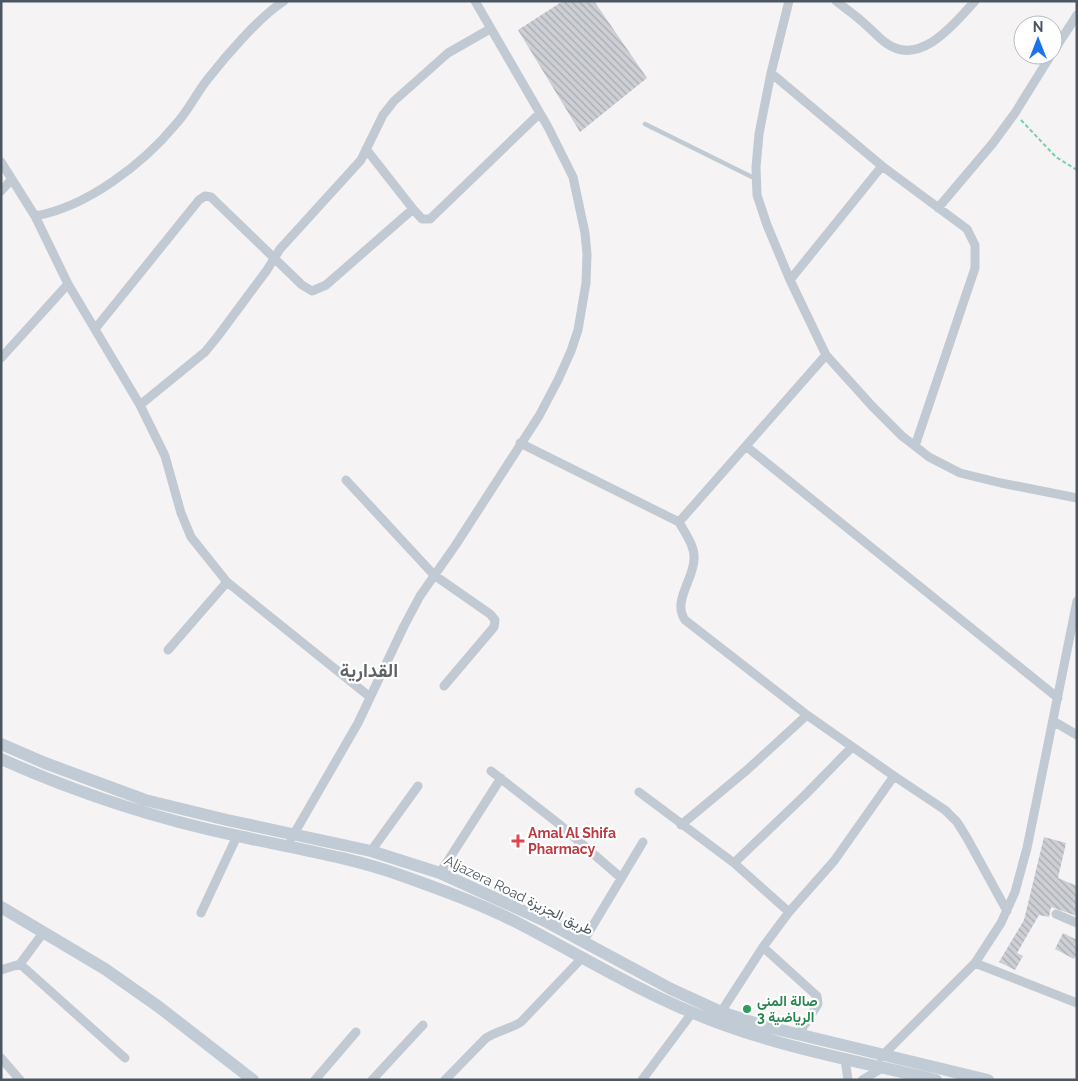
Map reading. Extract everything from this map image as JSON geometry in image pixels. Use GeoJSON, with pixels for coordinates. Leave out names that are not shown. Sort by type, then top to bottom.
{"type":"FeatureCollection","features":[{"type":"Feature","properties":{"kind":"main road","name":"Aljazera Road طريق الجزيزة"},"geometry":{"type":"LineString","coordinates":[[1,744],[146,800],[227,820],[370,851],[440,873],[519,909],[672,989],[721,1012],[936,1080]]}},
{"type":"Feature","properties":{"kind":"main road","name":"Aljazera Road طريق الجزيزة"},"geometry":{"type":"LineString","coordinates":[[1,759],[48,779],[145,813],[399,874],[461,897],[517,923],[634,986],[729,1027],[768,1040],[846,1059],[880,1062],[988,1080]]}},
{"type":"Feature","properties":{"kind":"main road"},"geometry":{"type":"LineString","coordinates":[[1,907],[105,969],[159,1007],[253,1080]]}},
{"type":"Feature","properties":{"kind":"street"},"geometry":{"type":"LineString","coordinates":[[35,216],[52,213],[69,206],[95,192],[140,161],[178,123],[207,80],[227,56],[262,19],[284,1]]}},
{"type":"Feature","properties":{"kind":"street"},"geometry":{"type":"LineString","coordinates":[[288,846],[370,697],[404,626],[434,575],[455,546],[539,416],[571,351],[580,322],[586,283],[587,254],[585,233],[573,177],[540,114],[475,1]]}},
{"type":"Feature","properties":{"kind":"street"},"geometry":{"type":"LineString","coordinates":[[789,1],[771,73],[759,134],[757,195],[767,225],[790,280],[826,355],[872,406],[929,457],[960,473],[1077,498]]}},
{"type":"Feature","properties":{"kind":"street"},"geometry":{"type":"LineString","coordinates":[[836,1],[888,44],[906,50],[923,47],[948,31],[974,1]]}},
{"type":"Feature","properties":{"kind":"street"},"geometry":{"type":"LineString","coordinates":[[1063,37],[1077,15]]}},
{"type":"Feature","properties":{"kind":"street"},"geometry":{"type":"LineString","coordinates":[[140,405],[205,352],[231,319],[280,249],[361,160],[383,116],[394,101],[448,54],[490,29]]}},
{"type":"Feature","properties":{"kind":"street"},"geometry":{"type":"LineString","coordinates":[[938,208],[993,143],[1045,65]]}},
{"type":"Feature","properties":{"kind":"street"},"geometry":{"type":"LineString","coordinates":[[771,73],[882,166],[967,229],[975,245],[975,268],[915,446]]}},
{"type":"Feature","properties":{"kind":"street"},"geometry":{"type":"LineString","coordinates":[[366,149],[422,219],[430,219],[540,114]]}},
{"type":"Feature","properties":{"kind":"street"},"geometry":{"type":"LineString","coordinates":[[1,162],[35,216],[68,284],[140,405],[165,456],[181,513],[191,537],[227,582],[370,697]]}},
{"type":"Feature","properties":{"kind":"street"},"geometry":{"type":"LineString","coordinates":[[790,280],[882,166]]}},
{"type":"Feature","properties":{"kind":"street"},"geometry":{"type":"LineString","coordinates":[[1,191],[12,180]]}},
{"type":"Feature","properties":{"kind":"street"},"geometry":{"type":"LineString","coordinates":[[95,329],[199,200],[205,196],[211,197],[302,286],[312,291],[326,285],[413,209]]}},
{"type":"Feature","properties":{"kind":"street"},"geometry":{"type":"LineString","coordinates":[[1,358],[68,284]]}},
{"type":"Feature","properties":{"kind":"street"},"geometry":{"type":"LineString","coordinates":[[679,522],[826,355]]}},
{"type":"Feature","properties":{"kind":"street"},"geometry":{"type":"LineString","coordinates":[[520,443],[679,522],[692,547],[694,558],[680,605],[680,613],[684,620],[807,715],[945,810],[957,822],[1007,911]]}},
{"type":"Feature","properties":{"kind":"street"},"geometry":{"type":"LineString","coordinates":[[747,447],[1058,698]]}},
{"type":"Feature","properties":{"kind":"street"},"geometry":{"type":"LineString","coordinates":[[346,480],[434,575],[490,614],[495,620],[494,627],[444,686]]}},
{"type":"Feature","properties":{"kind":"street"},"geometry":{"type":"LineString","coordinates":[[168,650],[227,582]]}},
{"type":"Feature","properties":{"kind":"street"},"geometry":{"type":"LineString","coordinates":[[862,1080],[975,963],[1001,924],[1007,911],[1015,892],[1026,848],[1077,601]]}},
{"type":"Feature","properties":{"kind":"street"},"geometry":{"type":"LineString","coordinates":[[681,824],[747,770],[807,715]]}},
{"type":"Feature","properties":{"kind":"street"},"geometry":{"type":"LineString","coordinates":[[1053,721],[1077,735]]}},
{"type":"Feature","properties":{"kind":"street"},"geometry":{"type":"LineString","coordinates":[[734,863],[852,747]]}},
{"type":"Feature","properties":{"kind":"street"},"geometry":{"type":"LineString","coordinates":[[491,771],[559,824],[620,877]]}},
{"type":"Feature","properties":{"kind":"street"},"geometry":{"type":"LineString","coordinates":[[721,1012],[788,912],[834,861],[894,776]]}},
{"type":"Feature","properties":{"kind":"street"},"geometry":{"type":"LineString","coordinates":[[440,873],[501,778]]}},
{"type":"Feature","properties":{"kind":"street"},"geometry":{"type":"LineString","coordinates":[[370,851],[418,786]]}},
{"type":"Feature","properties":{"kind":"street"},"geometry":{"type":"LineString","coordinates":[[640,792],[734,863],[788,912]]}},
{"type":"Feature","properties":{"kind":"street"},"geometry":{"type":"LineString","coordinates":[[202,913],[237,836]]}},
{"type":"Feature","properties":{"kind":"street"},"geometry":{"type":"LineString","coordinates":[[583,942],[620,877],[643,842]]}},
{"type":"Feature","properties":{"kind":"street"},"geometry":{"type":"LineString","coordinates":[[1056,914],[1077,923]]}},
{"type":"Feature","properties":{"kind":"street"},"geometry":{"type":"LineString","coordinates":[[1,970],[20,964],[43,933]]}},
{"type":"Feature","properties":{"kind":"street"},"geometry":{"type":"LineString","coordinates":[[763,947],[817,996],[818,1004],[798,1035]]}},
{"type":"Feature","properties":{"kind":"street"},"geometry":{"type":"LineString","coordinates":[[445,1080],[486,1038],[521,1022],[582,958]]}},
{"type":"Feature","properties":{"kind":"street"},"geometry":{"type":"LineString","coordinates":[[975,963],[1077,1003]]}},
{"type":"Feature","properties":{"kind":"street"},"geometry":{"type":"LineString","coordinates":[[20,964],[125,1058]]}},
{"type":"Feature","properties":{"kind":"street"},"geometry":{"type":"LineString","coordinates":[[642,1080],[692,1012]]}},
{"type":"Feature","properties":{"kind":"street"},"geometry":{"type":"LineString","coordinates":[[372,1080],[423,1025]]}},
{"type":"Feature","properties":{"kind":"street"},"geometry":{"type":"LineString","coordinates":[[315,1080],[356,1032]]}},
{"type":"Feature","properties":{"kind":"street"},"geometry":{"type":"LineString","coordinates":[[1,1058],[20,1080]]}},
{"type":"Feature","properties":{"kind":"street"},"geometry":{"type":"LineString","coordinates":[[846,1059],[848,1080]]}},
{"type":"Feature","properties":{"kind":"lane"},"geometry":{"type":"LineString","coordinates":[[645,124],[756,180]]}},
{"type":"Feature","properties":{"kind":"path"},"geometry":{"type":"LineString","coordinates":[[1014,113],[1056,157],[1077,170]]}},
{"type":"Feature","properties":{"kind":"building"},"geometry":{"type":"Polygon","coordinates":[[[563,1],[594,1],[647,78],[580,132],[518,30],[563,1]]]}},
{"type":"Feature","properties":{"kind":"building"},"geometry":{"type":"Polygon","coordinates":[[[1044,837],[1066,843],[1058,878],[1077,886],[1077,916],[1051,907],[1049,917],[1039,915],[1017,953],[1023,956],[1015,970],[999,962],[1024,920],[1044,837]]]}},
{"type":"Feature","properties":{"kind":"building"},"geometry":{"type":"Polygon","coordinates":[[[1063,933],[1077,940],[1077,954],[1074,959],[1055,949],[1063,933]]]}},
{"type":"Feature","properties":{"kind":"place","name":"Amal Al Shifa Pharmacy"},"geometry":{"type":"Point","coordinates":[518,841]}},
{"type":"Feature","properties":{"kind":"place","name":"صالة المنى الرياضية 3"},"geometry":{"type":"Point","coordinates":[747,1009]}},
{"type":"Feature","properties":{"kind":"district","name":"القدارية"},"geometry":{"type":"Point","coordinates":[369,670]}}]}
